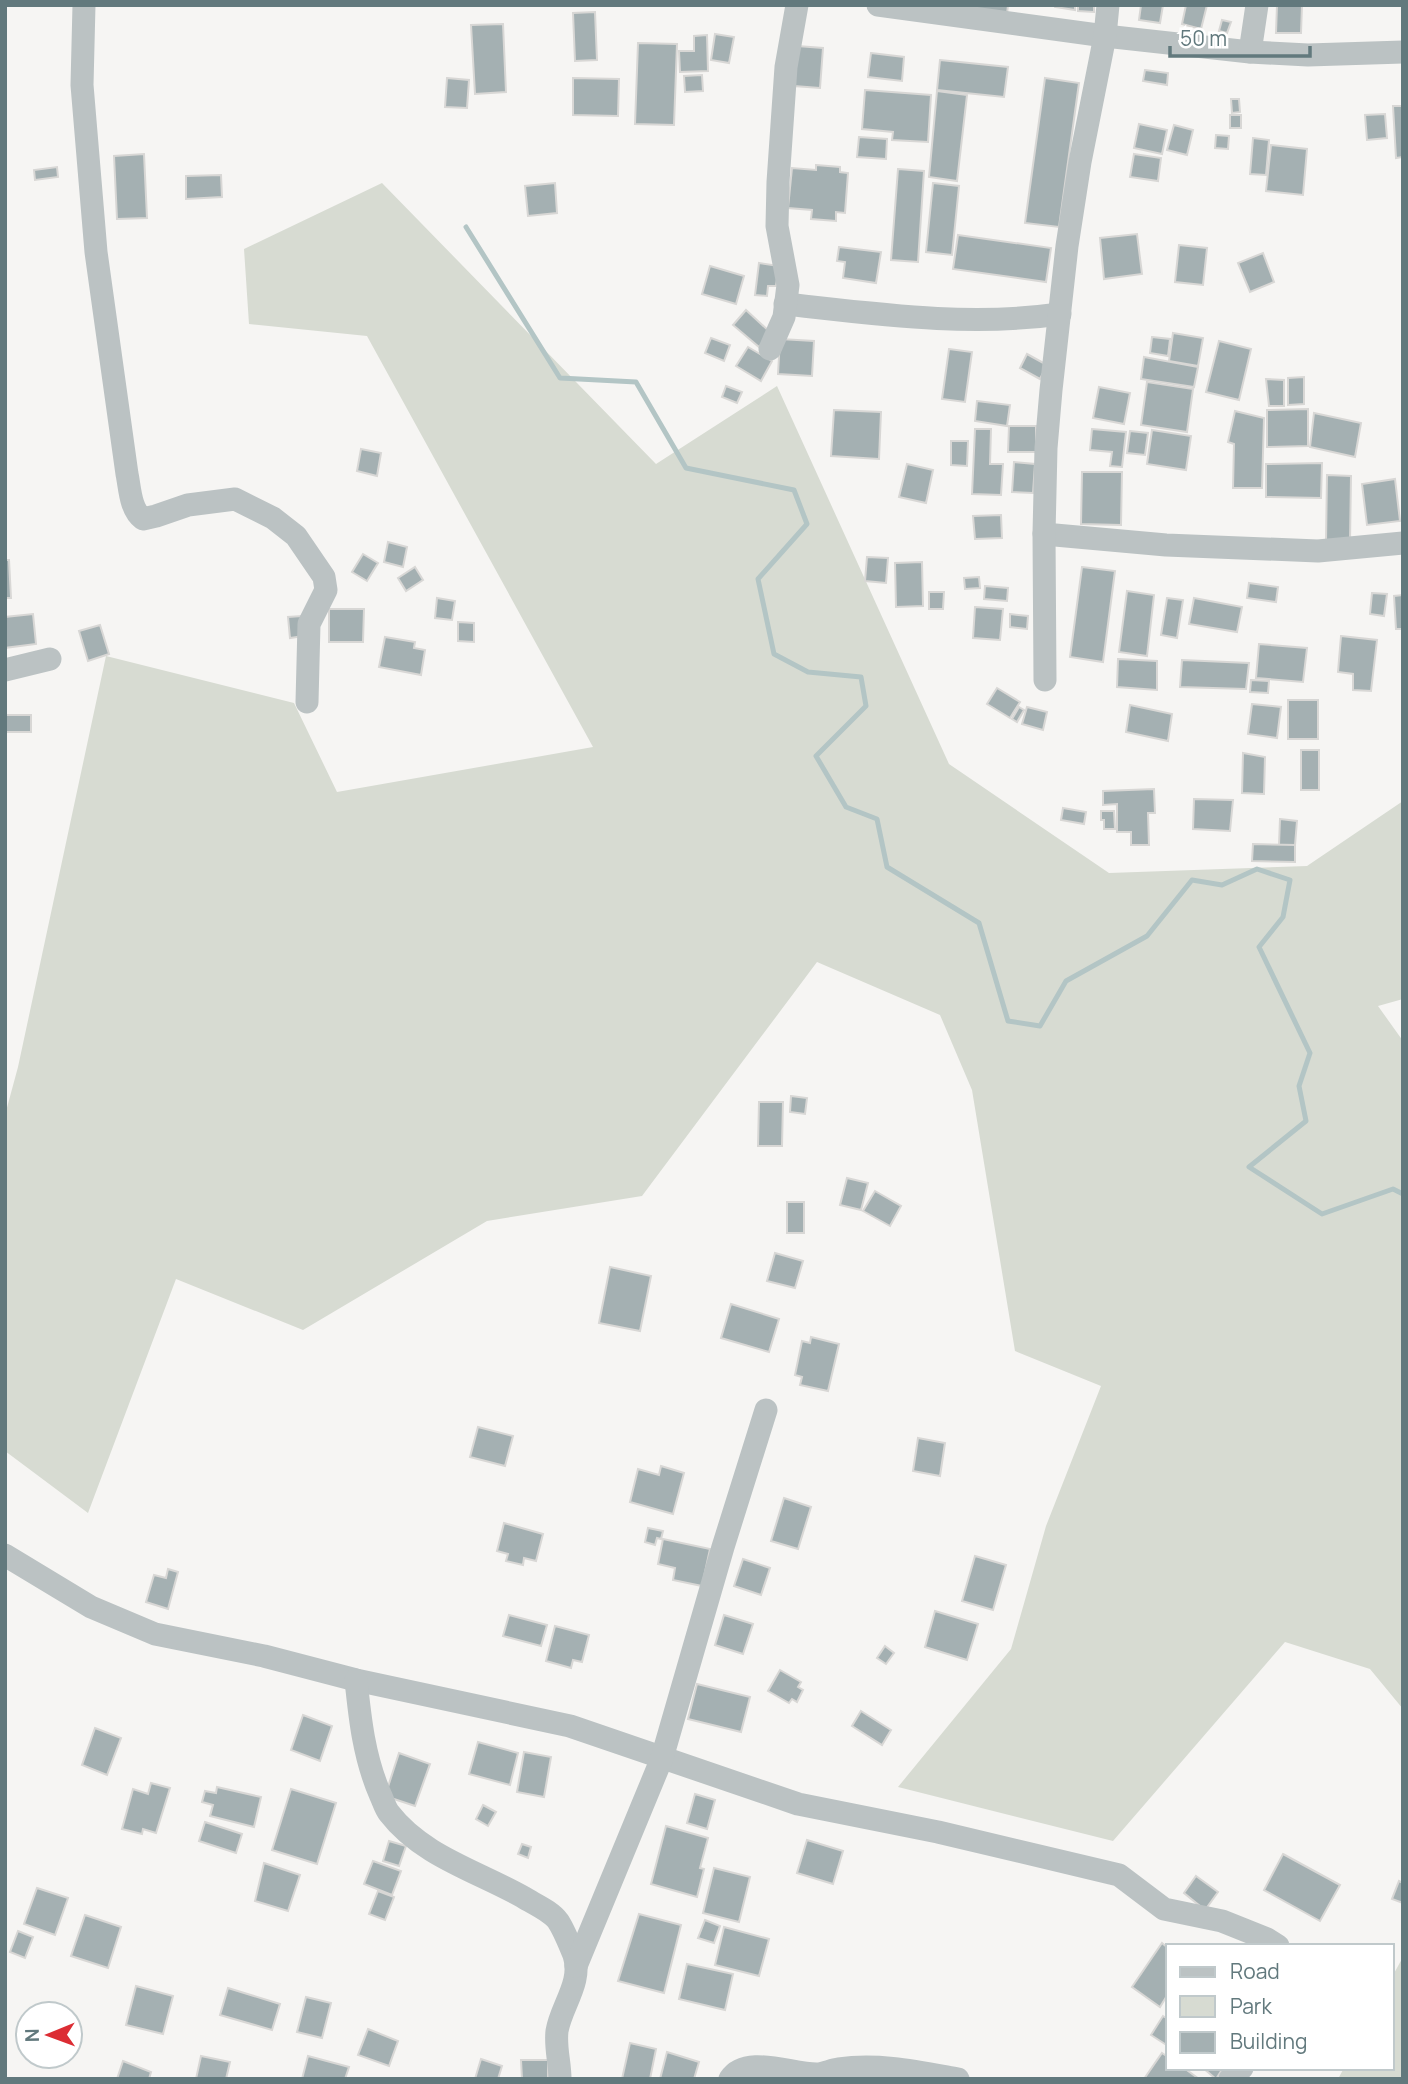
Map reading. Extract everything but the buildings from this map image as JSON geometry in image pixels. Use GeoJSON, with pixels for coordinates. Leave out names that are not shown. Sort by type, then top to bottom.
{"type":"FeatureCollection","features":[{"type":"Feature","properties":{"kind":"street"},"geometry":{"type":"LineString","coordinates":[[83,5],[82,85],[96,251],[133,504],[143,519],[188,505],[235,499],[273,519],[296,536],[324,577],[326,590],[309,624],[307,702]]}},
{"type":"Feature","properties":{"kind":"street"},"geometry":{"type":"LineString","coordinates":[[770,349],[784,317],[788,285],[777,226],[778,182],[786,66],[797,5]]}},
{"type":"Feature","properties":{"kind":"street"},"geometry":{"type":"LineString","coordinates":[[878,5],[1105,36],[1250,52],[1308,55],[1403,52]]}},
{"type":"Feature","properties":{"kind":"street"},"geometry":{"type":"LineString","coordinates":[[1045,680],[1046,448],[1067,246],[1105,36],[1108,5]]}},
{"type":"Feature","properties":{"kind":"street"},"geometry":{"type":"LineString","coordinates":[[1250,52],[1257,5]]}},
{"type":"Feature","properties":{"kind":"street"},"geometry":{"type":"LineString","coordinates":[[785,304],[916,318],[1034,318],[1060,314]]}},
{"type":"Feature","properties":{"kind":"street"},"geometry":{"type":"LineString","coordinates":[[1044,534],[1166,545],[1318,551],[1403,543]]}},
{"type":"Feature","properties":{"kind":"street"},"geometry":{"type":"LineString","coordinates":[[5,670],[50,659]]}},
{"type":"Feature","properties":{"kind":"street"},"geometry":{"type":"LineString","coordinates":[[560,2079],[557,2032],[570,1999],[576,1966],[662,1758],[766,1410]]}},
{"type":"Feature","properties":{"kind":"street"},"geometry":{"type":"LineString","coordinates":[[5,1555],[91,1607],[155,1634],[264,1656],[356,1680],[570,1726],[798,1804],[938,1832],[1119,1875],[1164,1909],[1222,1921],[1275,1944]]}},
{"type":"Feature","properties":{"kind":"street"},"geometry":{"type":"LineString","coordinates":[[356,1680],[361,1730],[375,1782],[388,1811],[422,1845],[455,1864],[493,1880],[557,1920],[574,1955],[576,1966]]}},
{"type":"Feature","properties":{"kind":"street"},"geometry":{"type":"LineString","coordinates":[[730,2079],[738,2070],[760,2067],[818,2074],[839,2069],[884,2068],[958,2079]]}},
{"type":"Feature","properties":{"kind":"green space"},"geometry":{"type":"Polygon","coordinates":[[[382,183],[656,464],[777,386],[949,764],[1109,873],[1307,866],[1403,801],[1403,999],[1378,1006],[1403,1041],[1403,1709],[1370,1669],[1285,1642],[1113,1841],[898,1787],[1011,1649],[1046,1526],[1101,1386],[1015,1351],[972,1090],[940,1015],[817,962],[642,1196],[487,1221],[303,1330],[176,1279],[88,1513],[5,1451],[5,1115],[18,1067],[106,656],[294,703],[337,792],[593,747],[367,336],[249,324],[244,249],[382,183]]]}},
{"type":"Feature","properties":{"kind":"green space"},"geometry":{"type":"Polygon","coordinates":[[[1403,1957],[1403,2079],[1338,2079],[1343,2070],[1394,2070],[1394,1973],[1403,1957]]]}},
{"type":"Feature","properties":{"kind":"waterway"},"geometry":{"type":"LineString","coordinates":[[466,227],[560,378],[636,382],[686,468],[794,490],[807,524],[758,579],[774,654],[808,672],[861,677],[866,706],[816,756],[846,807],[877,819],[887,867],[979,923],[1008,1021],[1040,1026],[1066,981],[1147,936],[1192,880],[1222,885],[1257,869],[1290,880],[1283,917],[1259,947],[1310,1053],[1299,1086],[1306,1121],[1249,1167],[1322,1214],[1393,1189],[1403,1194]]}}]}
